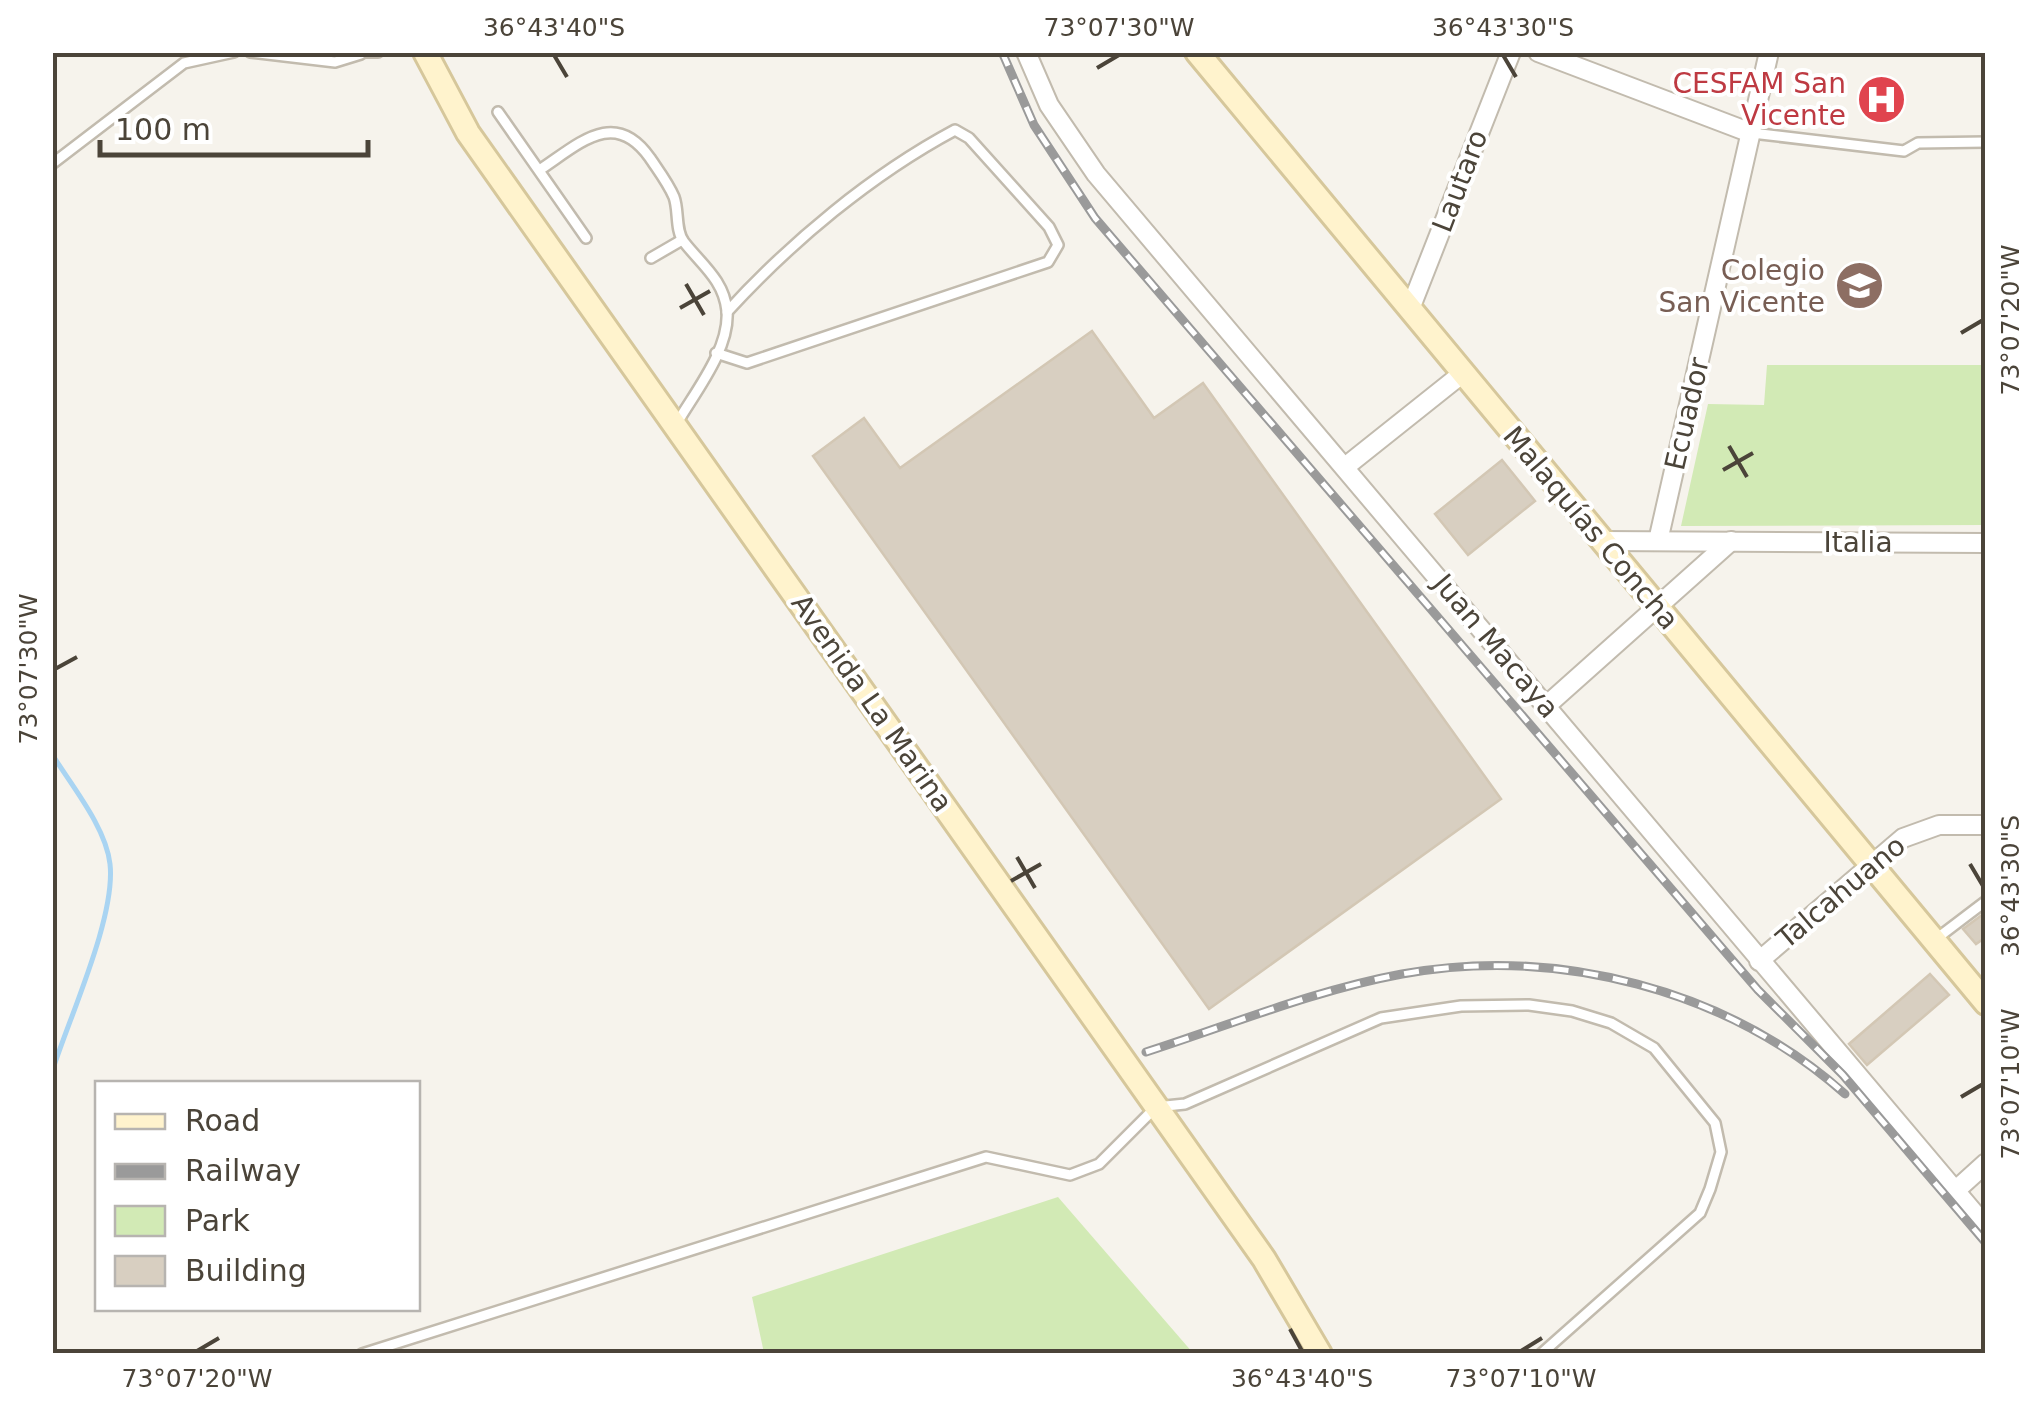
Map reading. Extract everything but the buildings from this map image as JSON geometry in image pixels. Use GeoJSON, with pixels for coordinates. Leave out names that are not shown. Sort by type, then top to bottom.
{"type":"FeatureCollection","features":[{"type":"Feature","properties":{"kind":"main road","name":"Avenida La Marina"},"geometry":{"type":"LineString","coordinates":[[424,52],[468,133],[1264,1259],[1320,1354]]}},
{"type":"Feature","properties":{"kind":"main road","name":"Malaquías Concha"},"geometry":{"type":"LineString","coordinates":[[1197,52],[1986,1003]]}},
{"type":"Feature","properties":{"kind":"street","name":"Juan Macaya"},"geometry":{"type":"LineString","coordinates":[[1026,52],[1049,105],[1096,174],[1986,1227]]}},
{"type":"Feature","properties":{"kind":"street","name":"Lautaro"},"geometry":{"type":"LineString","coordinates":[[1410,309],[1511,52]]}},
{"type":"Feature","properties":{"kind":"street"},"geometry":{"type":"LineString","coordinates":[[1538,52],[1751,134]]}},
{"type":"Feature","properties":{"kind":"street","name":"Ecuador"},"geometry":{"type":"LineString","coordinates":[[1658,541],[1769,52]]}},
{"type":"Feature","properties":{"kind":"street"},"geometry":{"type":"LineString","coordinates":[[1345,468],[1463,373]]}},
{"type":"Feature","properties":{"kind":"street","name":"Italia"},"geometry":{"type":"LineString","coordinates":[[1602,541],[1986,543]]}},
{"type":"Feature","properties":{"kind":"street"},"geometry":{"type":"LineString","coordinates":[[1546,706],[1731,542]]}},
{"type":"Feature","properties":{"kind":"street","name":"Talcahuano"},"geometry":{"type":"LineString","coordinates":[[1758,961],[1903,838],[1925,828],[1986,825]]}},
{"type":"Feature","properties":{"kind":"street"},"geometry":{"type":"LineString","coordinates":[[1954,1190],[1986,1162]]}},
{"type":"Feature","properties":{"kind":"lane"},"geometry":{"type":"LineString","coordinates":[[52,164],[184,63],[234,52]]}},
{"type":"Feature","properties":{"kind":"lane"},"geometry":{"type":"LineString","coordinates":[[250,52],[335,62],[360,53],[378,52]]}},
{"type":"Feature","properties":{"kind":"lane"},"geometry":{"type":"LineString","coordinates":[[498,112],[586,238]]}},
{"type":"Feature","properties":{"kind":"lane"},"geometry":{"type":"LineString","coordinates":[[676,425],[716,353],[727,312],[765,271],[860,193],[956,130],[982,152],[1049,228],[1058,245],[1048,262],[843,334],[747,364],[716,353]]}},
{"type":"Feature","properties":{"kind":"lane"},"geometry":{"type":"LineString","coordinates":[[541,169],[602,132],[621,131],[638,140],[675,199],[682,240],[713,272],[727,312]]}},
{"type":"Feature","properties":{"kind":"lane"},"geometry":{"type":"LineString","coordinates":[[1751,134],[1904,151],[1918,143],[1986,142]]}},
{"type":"Feature","properties":{"kind":"lane"},"geometry":{"type":"LineString","coordinates":[[651,258],[682,240]]}},
{"type":"Feature","properties":{"kind":"lane"},"geometry":{"type":"LineString","coordinates":[[1934,941],[1986,901]]}},
{"type":"Feature","properties":{"kind":"lane"},"geometry":{"type":"LineString","coordinates":[[362,1354],[986,1157],[1070,1175],[1098,1164],[1156,1107],[1185,1104],[1381,1018],[1460,1006],[1529,1005],[1612,1022],[1654,1048],[1714,1123],[1722,1152],[1700,1213],[1540,1354]]}},
{"type":"Feature","properties":{"kind":"green space"},"geometry":{"type":"Polygon","coordinates":[[[1767,365],[1985,365],[1985,525],[1681,526],[1708,404],[1764,405],[1767,365]]]}},
{"type":"Feature","properties":{"kind":"green space"},"geometry":{"type":"Polygon","coordinates":[[[1058,1197],[1193,1353],[764,1353],[752,1297],[1058,1197]]]}},
{"type":"Feature","properties":{"kind":"waterway"},"geometry":{"type":"LineString","coordinates":[[52,754],[95,821],[110,864],[110,886],[99,939],[52,1072]]}},
{"type":"Feature","properties":{"kind":"railway"},"geometry":{"type":"LineString","coordinates":[[1002,52],[1034,125],[1095,218],[1758,990],[1843,1075],[1986,1243]]}},
{"type":"Feature","properties":{"kind":"railway"},"geometry":{"type":"LineString","coordinates":[[1146,1052],[1369,981],[1461,967],[1520,966],[1579,972],[1637,984],[1694,1003],[1748,1027],[1845,1094]]}},
{"type":"Feature","properties":{"kind":"place","name":"CESFAM San Vicente"},"geometry":{"type":"Point","coordinates":[1881,99]}},
{"type":"Feature","properties":{"kind":"place","name":"Colegio San Vicente"},"geometry":{"type":"Point","coordinates":[1860,286]}}]}
